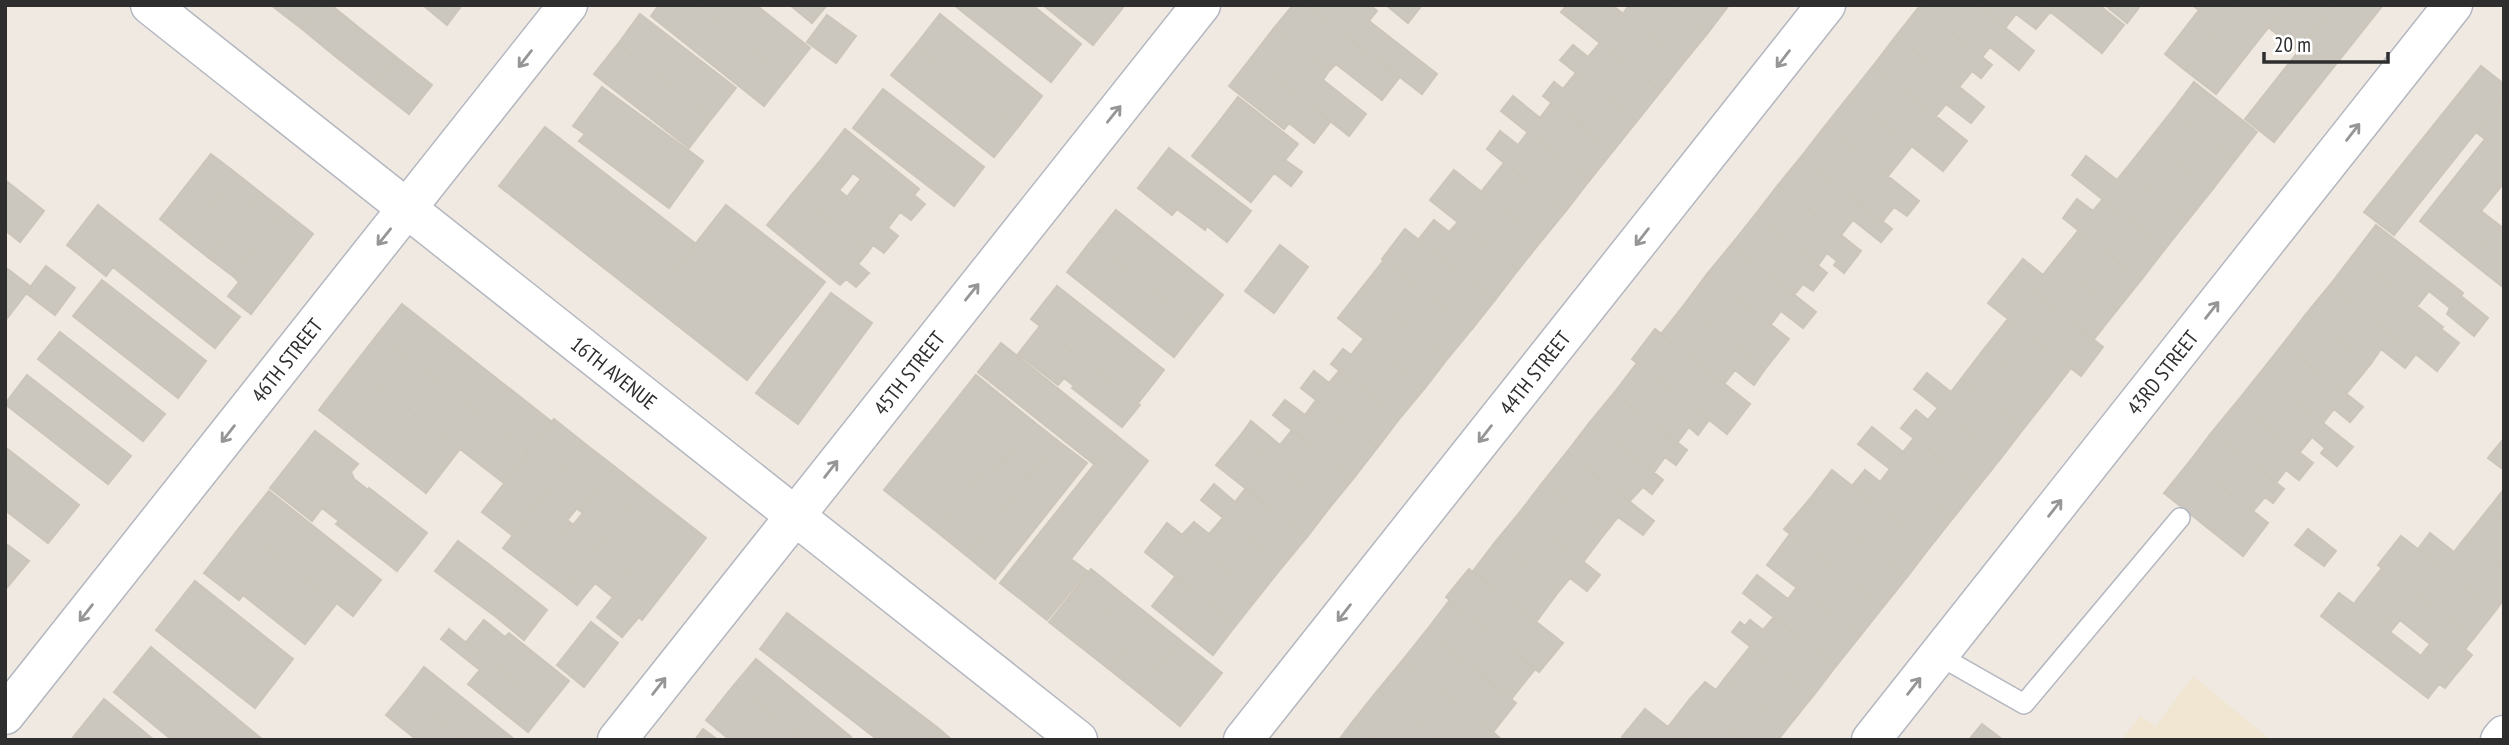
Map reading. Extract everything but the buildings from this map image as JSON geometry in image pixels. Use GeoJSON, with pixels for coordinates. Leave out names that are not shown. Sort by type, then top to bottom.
{"type":"FeatureCollection","features":[{"type":"Feature","properties":{"kind":"street","name":"16TH AVENUE"},"geometry":{"type":"LineString","coordinates":[[150,5],[1078,740]]}},
{"type":"Feature","properties":{"kind":"street","name":"46TH STREET"},"geometry":{"type":"LineString","coordinates":[[5,715],[568,5]]}},
{"type":"Feature","properties":{"kind":"street","name":"45TH STREET"},"geometry":{"type":"LineString","coordinates":[[617,740],[1200,5]]}},
{"type":"Feature","properties":{"kind":"street","name":"44TH STREET"},"geometry":{"type":"LineString","coordinates":[[1243,740],[1826,5]]}},
{"type":"Feature","properties":{"kind":"street","name":"43RD STREET"},"geometry":{"type":"LineString","coordinates":[[1871,740],[2454,5]]}},
{"type":"Feature","properties":{"kind":"street"},"geometry":{"type":"LineString","coordinates":[[2500,740],[2504,735]]}},
{"type":"Feature","properties":{"kind":"lane"},"geometry":{"type":"LineString","coordinates":[[1938,655],[2024,704],[2180,518]]}},
{"type":"Feature","properties":{"kind":"shaded area"},"geometry":{"type":"Polygon","coordinates":[[[2193,676],[2271,740],[2122,740],[2140,716],[2156,726],[2193,676]]]}}]}
